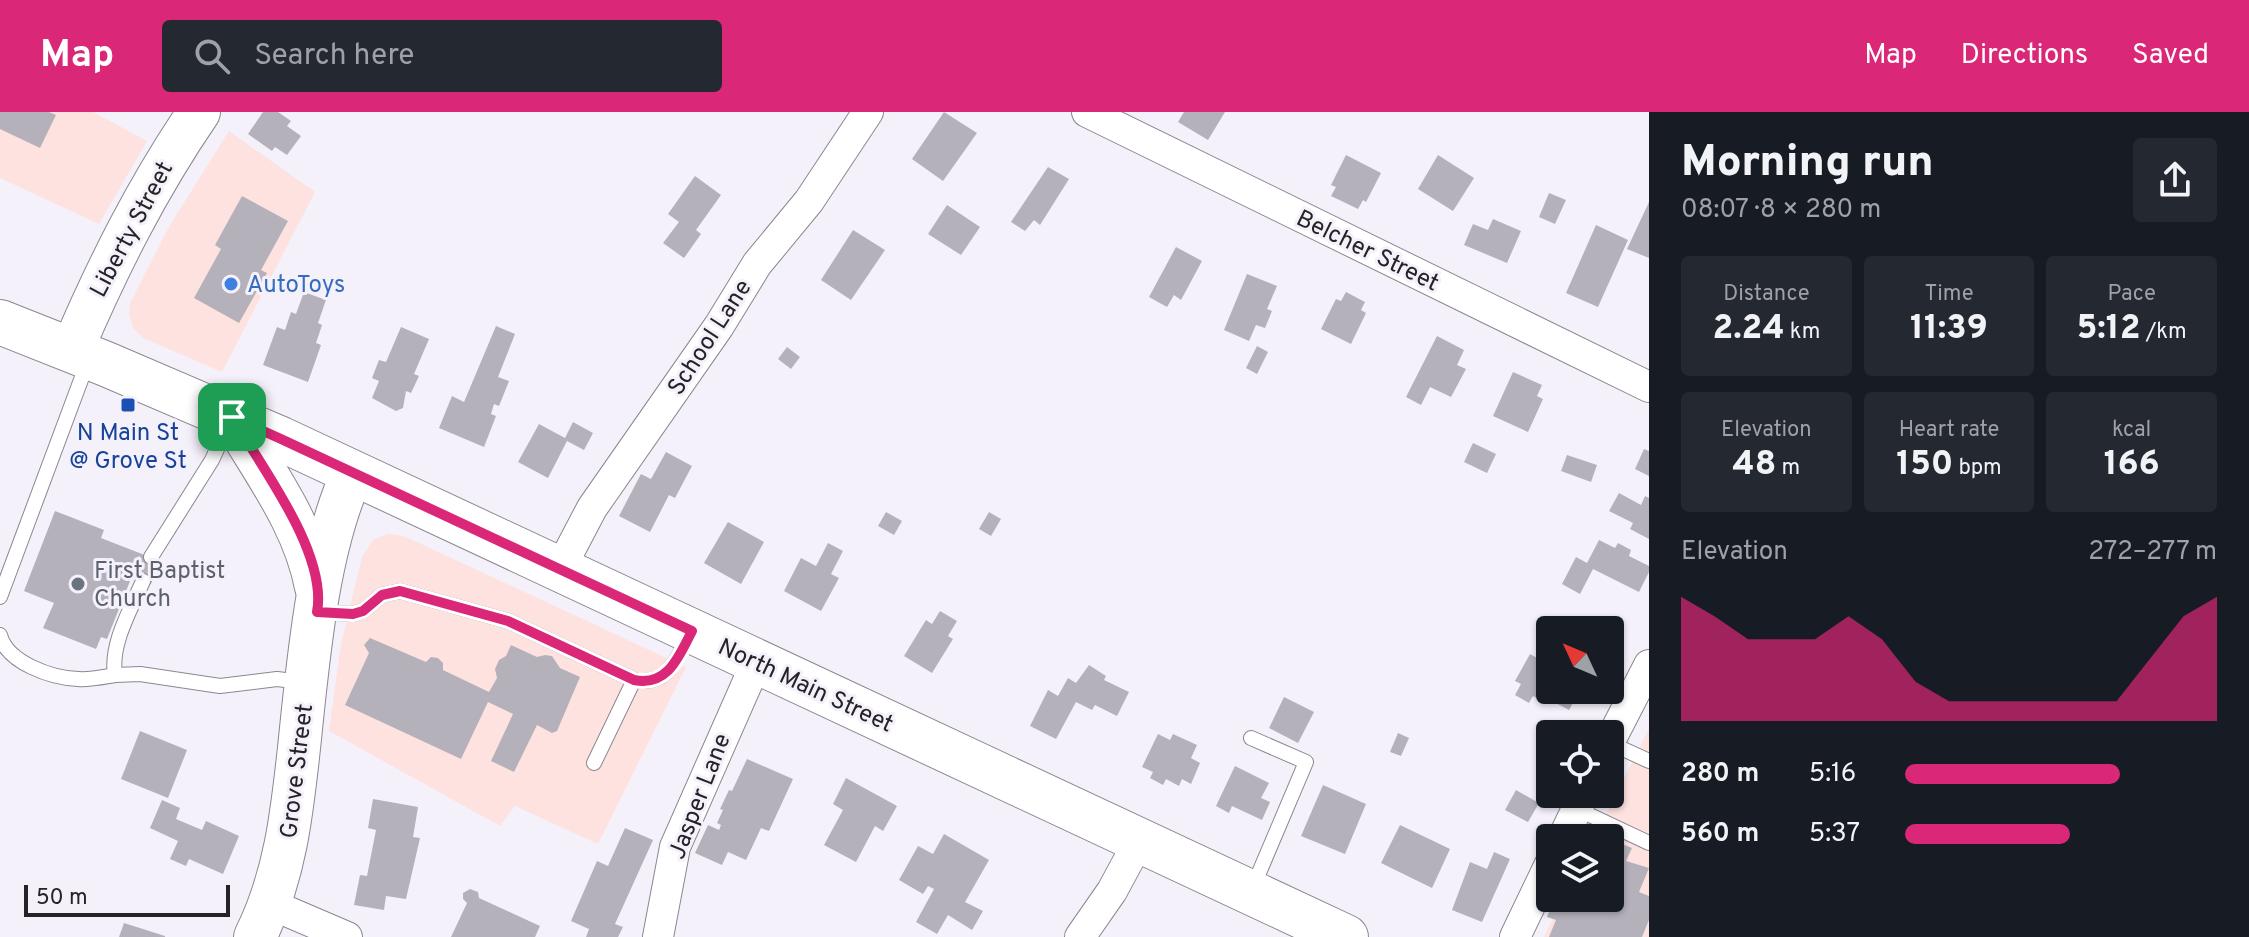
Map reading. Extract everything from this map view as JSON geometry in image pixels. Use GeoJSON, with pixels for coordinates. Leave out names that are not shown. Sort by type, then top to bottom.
{"type":"FeatureCollection","features":[{"type":"Feature","properties":{"kind":"main road","name":"North Main Street"},"geometry":{"type":"LineString","coordinates":[[0,322],[232,417],[353,472],[1346,937]]}},
{"type":"Feature","properties":{"kind":"street","name":"Liberty Street"},"geometry":{"type":"LineString","coordinates":[[81,354],[129,225],[199,112]]}},
{"type":"Feature","properties":{"kind":"street","name":"School Lane"},"geometry":{"type":"LineString","coordinates":[[560,569],[584,520],[719,326],[757,264],[799,215],[868,112]]}},
{"type":"Feature","properties":{"kind":"street","name":"Belcher Street"},"geometry":{"type":"LineString","coordinates":[[1087,112],[1137,123],[1649,387]]}},
{"type":"Feature","properties":{"kind":"street","name":"Grove Street"},"geometry":{"type":"LineString","coordinates":[[232,417],[297,524],[311,560],[318,607]]}},
{"type":"Feature","properties":{"kind":"street","name":"Grove Street"},"geometry":{"type":"LineString","coordinates":[[263,920],[283,865],[318,607],[336,517],[353,472]]}},
{"type":"Feature","properties":{"kind":"street","name":"Jasper Lane"},"geometry":{"type":"LineString","coordinates":[[658,937],[675,847],[757,661]]}},
{"type":"Feature","properties":{"kind":"street"},"geometry":{"type":"LineString","coordinates":[[1621,720],[1649,665]]}},
{"type":"Feature","properties":{"kind":"street"},"geometry":{"type":"LineString","coordinates":[[1080,937],[1112,891],[1139,841]]}},
{"type":"Feature","properties":{"kind":"street"},"geometry":{"type":"LineString","coordinates":[[1515,937],[1536,893]]}},
{"type":"Feature","properties":{"kind":"street"},"geometry":{"type":"LineString","coordinates":[[263,920],[347,937]]}},
{"type":"Feature","properties":{"kind":"lane"},"geometry":{"type":"LineString","coordinates":[[0,597],[81,354]]}},
{"type":"Feature","properties":{"kind":"lane"},"geometry":{"type":"LineString","coordinates":[[151,557],[212,460],[232,417]]}},
{"type":"Feature","properties":{"kind":"lane"},"geometry":{"type":"LineString","coordinates":[[115,675],[118,644],[143,581]]}},
{"type":"Feature","properties":{"kind":"lane"},"geometry":{"type":"LineString","coordinates":[[318,607],[353,614],[363,611],[382,595],[400,591],[508,621],[634,680],[654,681],[663,676],[671,669],[692,631]]}},
{"type":"Feature","properties":{"kind":"lane"},"geometry":{"type":"LineString","coordinates":[[0,635],[7,650],[15,657],[56,675],[79,679],[140,674],[220,686],[277,679],[306,682]]}},
{"type":"Feature","properties":{"kind":"lane"},"geometry":{"type":"LineString","coordinates":[[594,763],[634,680]]}},
{"type":"Feature","properties":{"kind":"lane"},"geometry":{"type":"LineString","coordinates":[[1251,738],[1306,762],[1251,893]]}},
{"type":"Feature","properties":{"kind":"lane"},"geometry":{"type":"LineString","coordinates":[[1624,749],[1649,761]]}},
{"type":"Feature","properties":{"kind":"lane"},"geometry":{"type":"LineString","coordinates":[[1592,808],[1649,843]]}},
{"type":"Feature","properties":{"kind":"shaded area"},"geometry":{"type":"Polygon","coordinates":[[[0,112],[93,112],[147,141],[99,224],[0,178],[0,112]]]}},
{"type":"Feature","properties":{"kind":"shaded area"},"geometry":{"type":"Polygon","coordinates":[[[229,131],[315,192],[222,372],[143,338],[133,328],[129,314],[130,303],[170,225],[229,131]]]}},
{"type":"Feature","properties":{"kind":"shaded area"},"geometry":{"type":"Polygon","coordinates":[[[388,534],[404,536],[686,667],[598,844],[515,806],[500,826],[329,731],[341,644],[362,557],[373,540],[388,534]]]}},
{"type":"Feature","properties":{"kind":"shaded area"},"geometry":{"type":"Polygon","coordinates":[[[1649,729],[1649,937],[1544,937],[1556,912],[1624,912],[1624,824],[1601,824],[1609,808],[1624,808],[1624,779],[1649,729]]]}},
{"type":"Feature","properties":{"kind":"building"},"geometry":{"type":"Polygon","coordinates":[[[0,112],[49,112],[56,115],[40,148],[0,129],[0,112]]]}},
{"type":"Feature","properties":{"kind":"building"},"geometry":{"type":"Polygon","coordinates":[[[263,112],[278,112],[291,121],[287,126],[301,136],[287,155],[275,147],[272,151],[248,134],[263,112]]]}},
{"type":"Feature","properties":{"kind":"building"},"geometry":{"type":"Polygon","coordinates":[[[944,112],[977,133],[943,181],[912,159],[944,112]]]}},
{"type":"Feature","properties":{"kind":"building"},"geometry":{"type":"Polygon","coordinates":[[[1184,112],[1225,112],[1208,140],[1178,122],[1184,112]]]}},
{"type":"Feature","properties":{"kind":"building"},"geometry":{"type":"Polygon","coordinates":[[[1346,155],[1381,173],[1366,202],[1363,200],[1358,209],[1331,196],[1336,187],[1331,185],[1346,155]]]}},
{"type":"Feature","properties":{"kind":"building"},"geometry":{"type":"Polygon","coordinates":[[[1438,155],[1474,178],[1453,211],[1418,189],[1438,155]]]}},
{"type":"Feature","properties":{"kind":"building"},"geometry":{"type":"Polygon","coordinates":[[[1048,167],[1069,179],[1040,225],[1034,220],[1025,231],[1011,222],[1048,167]]]}},
{"type":"Feature","properties":{"kind":"building"},"geometry":{"type":"Polygon","coordinates":[[[695,176],[721,195],[696,230],[701,234],[684,258],[663,243],[679,222],[668,214],[695,176]]]}},
{"type":"Feature","properties":{"kind":"building"},"geometry":{"type":"Polygon","coordinates":[[[1549,193],[1566,200],[1555,224],[1539,217],[1549,193]]]}},
{"type":"Feature","properties":{"kind":"building"},"geometry":{"type":"Polygon","coordinates":[[[242,196],[288,221],[261,270],[267,273],[239,323],[194,298],[221,249],[215,245],[242,196]]]}},
{"type":"Feature","properties":{"kind":"building"},"geometry":{"type":"Polygon","coordinates":[[[1649,202],[1649,258],[1627,249],[1649,202]]]}},
{"type":"Feature","properties":{"kind":"building"},"geometry":{"type":"Polygon","coordinates":[[[947,205],[980,227],[961,255],[928,234],[947,205]]]}},
{"type":"Feature","properties":{"kind":"building"},"geometry":{"type":"Polygon","coordinates":[[[1493,219],[1521,231],[1507,263],[1464,245],[1473,224],[1488,230],[1493,219]]]}},
{"type":"Feature","properties":{"kind":"building"},"geometry":{"type":"Polygon","coordinates":[[[1596,225],[1628,240],[1598,307],[1566,293],[1596,225]]]}},
{"type":"Feature","properties":{"kind":"building"},"geometry":{"type":"Polygon","coordinates":[[[853,230],[885,250],[851,300],[821,280],[853,230]]]}},
{"type":"Feature","properties":{"kind":"building"},"geometry":{"type":"Polygon","coordinates":[[[1176,247],[1202,261],[1181,300],[1174,295],[1167,307],[1149,297],[1176,247]]]}},
{"type":"Feature","properties":{"kind":"building"},"geometry":{"type":"Polygon","coordinates":[[[1247,274],[1277,286],[1267,309],[1272,311],[1265,328],[1256,325],[1249,341],[1224,330],[1247,274]]]}},
{"type":"Feature","properties":{"kind":"building"},"geometry":{"type":"Polygon","coordinates":[[[304,292],[326,300],[318,323],[322,325],[316,343],[321,345],[308,382],[263,365],[277,327],[285,330],[291,312],[296,314],[304,292]]]}},
{"type":"Feature","properties":{"kind":"building"},"geometry":{"type":"Polygon","coordinates":[[[1346,292],[1365,302],[1361,310],[1366,313],[1351,344],[1321,329],[1336,299],[1341,301],[1346,292]]]}},
{"type":"Feature","properties":{"kind":"building"},"geometry":{"type":"Polygon","coordinates":[[[496,326],[515,334],[498,377],[509,381],[499,406],[494,404],[491,414],[496,416],[484,447],[439,428],[452,396],[464,402],[496,326]]]}},
{"type":"Feature","properties":{"kind":"building"},"geometry":{"type":"Polygon","coordinates":[[[401,327],[429,339],[414,374],[419,376],[411,393],[406,391],[403,408],[396,411],[372,398],[379,381],[372,378],[379,360],[386,362],[401,327]]]}},
{"type":"Feature","properties":{"kind":"building"},"geometry":{"type":"Polygon","coordinates":[[[1437,336],[1464,350],[1457,365],[1466,369],[1451,397],[1430,387],[1421,405],[1406,397],[1437,336]]]}},
{"type":"Feature","properties":{"kind":"building"},"geometry":{"type":"Polygon","coordinates":[[[1257,346],[1268,352],[1257,374],[1246,368],[1257,346]]]}},
{"type":"Feature","properties":{"kind":"building"},"geometry":{"type":"Polygon","coordinates":[[[787,347],[800,357],[791,369],[778,359],[787,347]]]}},
{"type":"Feature","properties":{"kind":"building"},"geometry":{"type":"Polygon","coordinates":[[[1513,372],[1542,385],[1537,396],[1543,399],[1528,432],[1493,416],[1513,372]]]}},
{"type":"Feature","properties":{"kind":"building"},"geometry":{"type":"Polygon","coordinates":[[[573,422],[593,433],[584,450],[567,441],[548,478],[518,462],[539,424],[565,438],[573,422]]]}},
{"type":"Feature","properties":{"kind":"building"},"geometry":{"type":"Polygon","coordinates":[[[1473,443],[1496,454],[1487,473],[1464,462],[1473,443]]]}},
{"type":"Feature","properties":{"kind":"building"},"geometry":{"type":"Polygon","coordinates":[[[1644,449],[1649,451],[1649,476],[1635,469],[1644,449]]]}},
{"type":"Feature","properties":{"kind":"building"},"geometry":{"type":"Polygon","coordinates":[[[666,452],[692,466],[675,498],[669,495],[650,532],[619,516],[641,474],[651,479],[666,452]]]}},
{"type":"Feature","properties":{"kind":"building"},"geometry":{"type":"Polygon","coordinates":[[[1567,455],[1597,465],[1591,482],[1561,471],[1567,455]]]}},
{"type":"Feature","properties":{"kind":"building"},"geometry":{"type":"Polygon","coordinates":[[[1619,493],[1641,505],[1645,496],[1649,498],[1649,539],[1630,529],[1633,523],[1609,511],[1619,493]]]}},
{"type":"Feature","properties":{"kind":"building","name":"First Baptist Church"},"geometry":{"type":"Polygon","coordinates":[[[55,511],[104,530],[101,538],[160,561],[151,584],[132,576],[107,639],[101,637],[96,649],[43,628],[54,603],[24,591],[55,511]]]}},
{"type":"Feature","properties":{"kind":"building"},"geometry":{"type":"Polygon","coordinates":[[[886,512],[902,521],[894,535],[878,526],[886,512]]]}},
{"type":"Feature","properties":{"kind":"building"},"geometry":{"type":"Polygon","coordinates":[[[989,512],[1001,519],[991,536],[979,529],[989,512]]]}},
{"type":"Feature","properties":{"kind":"building"},"geometry":{"type":"Polygon","coordinates":[[[728,522],[764,542],[741,584],[704,563],[728,522]]]}},
{"type":"Feature","properties":{"kind":"building"},"geometry":{"type":"Polygon","coordinates":[[[1599,540],[1615,548],[1618,543],[1631,550],[1629,556],[1649,566],[1639,592],[1593,569],[1580,594],[1562,584],[1576,557],[1587,563],[1599,540]]]}},
{"type":"Feature","properties":{"kind":"building"},"geometry":{"type":"Polygon","coordinates":[[[828,543],[843,551],[831,574],[839,578],[821,611],[784,591],[801,558],[816,566],[828,543]]]}},
{"type":"Feature","properties":{"kind":"building"},"geometry":{"type":"Polygon","coordinates":[[[940,611],[957,621],[948,636],[953,639],[932,673],[904,656],[926,620],[932,624],[940,611]]]}},
{"type":"Feature","properties":{"kind":"building"},"geometry":{"type":"Polygon","coordinates":[[[370,638],[426,662],[431,657],[438,658],[443,663],[443,670],[489,692],[497,678],[495,669],[499,660],[506,656],[511,645],[537,657],[552,656],[560,668],[580,677],[557,731],[552,733],[537,725],[514,772],[491,761],[513,714],[488,702],[461,759],[345,705],[369,653],[364,645],[370,638]]]}},
{"type":"Feature","properties":{"kind":"building"},"geometry":{"type":"Polygon","coordinates":[[[1530,654],[1536,657],[1536,698],[1533,696],[1529,703],[1515,695],[1521,684],[1515,681],[1530,654]]]}},
{"type":"Feature","properties":{"kind":"building"},"geometry":{"type":"Polygon","coordinates":[[[1089,665],[1106,676],[1104,680],[1129,692],[1117,716],[1095,705],[1092,710],[1076,702],[1056,739],[1030,726],[1048,690],[1058,696],[1068,678],[1076,683],[1089,665]]]}},
{"type":"Feature","properties":{"kind":"building"},"geometry":{"type":"Polygon","coordinates":[[[1284,697],[1314,712],[1298,743],[1269,728],[1284,697]]]}},
{"type":"Feature","properties":{"kind":"building"},"geometry":{"type":"Polygon","coordinates":[[[1558,704],[1572,704],[1569,710],[1558,704]]]}},
{"type":"Feature","properties":{"kind":"building"},"geometry":{"type":"Polygon","coordinates":[[[140,731],[187,750],[168,798],[121,779],[140,731]]]}},
{"type":"Feature","properties":{"kind":"building"},"geometry":{"type":"Polygon","coordinates":[[[1398,733],[1409,738],[1401,756],[1390,752],[1398,733]]]}},
{"type":"Feature","properties":{"kind":"building"},"geometry":{"type":"Polygon","coordinates":[[[1158,734],[1170,740],[1173,734],[1197,745],[1191,758],[1200,763],[1191,784],[1182,779],[1179,786],[1166,779],[1163,785],[1150,778],[1153,772],[1142,767],[1158,734]]]}},
{"type":"Feature","properties":{"kind":"building"},"geometry":{"type":"Polygon","coordinates":[[[747,759],[793,779],[769,831],[761,828],[746,860],[728,852],[722,865],[695,853],[708,825],[719,830],[721,825],[717,823],[723,810],[720,809],[747,759]]]}},
{"type":"Feature","properties":{"kind":"building"},"geometry":{"type":"Polygon","coordinates":[[[1235,766],[1269,783],[1261,798],[1270,802],[1262,820],[1232,806],[1229,813],[1216,806],[1235,766]]]}},
{"type":"Feature","properties":{"kind":"building"},"geometry":{"type":"Polygon","coordinates":[[[846,778],[897,806],[883,831],[875,826],[856,862],[824,845],[843,810],[833,804],[846,778]]]}},
{"type":"Feature","properties":{"kind":"building"},"geometry":{"type":"Polygon","coordinates":[[[1323,785],[1366,804],[1345,854],[1301,836],[1323,785]]]}},
{"type":"Feature","properties":{"kind":"building"},"geometry":{"type":"Polygon","coordinates":[[[1516,790],[1536,801],[1536,808],[1528,822],[1505,810],[1516,790]]]}},
{"type":"Feature","properties":{"kind":"building"},"geometry":{"type":"Polygon","coordinates":[[[373,799],[418,807],[413,837],[420,838],[406,899],[386,896],[384,910],[354,905],[360,875],[367,876],[376,830],[368,828],[373,799]]]}},
{"type":"Feature","properties":{"kind":"building"},"geometry":{"type":"Polygon","coordinates":[[[162,800],[180,808],[176,819],[202,830],[206,821],[239,836],[223,874],[189,859],[186,866],[170,859],[178,841],[150,828],[162,800]]]}},
{"type":"Feature","properties":{"kind":"building"},"geometry":{"type":"Polygon","coordinates":[[[1400,825],[1450,849],[1432,888],[1381,863],[1400,825]]]}},
{"type":"Feature","properties":{"kind":"building"},"geometry":{"type":"Polygon","coordinates":[[[625,828],[653,840],[615,924],[623,927],[618,937],[586,937],[589,929],[571,921],[597,861],[608,866],[625,828]]]}},
{"type":"Feature","properties":{"kind":"building"},"geometry":{"type":"Polygon","coordinates":[[[944,834],[989,860],[965,902],[983,911],[972,930],[948,915],[937,934],[916,922],[934,889],[928,886],[923,894],[899,880],[918,846],[933,854],[944,834]]]}},
{"type":"Feature","properties":{"kind":"building"},"geometry":{"type":"Polygon","coordinates":[[[1624,845],[1632,848],[1626,861],[1649,868],[1639,892],[1649,896],[1649,920],[1642,937],[1549,937],[1556,920],[1547,917],[1549,912],[1624,912],[1624,845]]]}},
{"type":"Feature","properties":{"kind":"building"},"geometry":{"type":"Polygon","coordinates":[[[1494,852],[1510,859],[1482,922],[1452,910],[1470,862],[1487,869],[1494,852]]]}},
{"type":"Feature","properties":{"kind":"building"},"geometry":{"type":"Polygon","coordinates":[[[470,889],[478,892],[479,898],[540,926],[535,937],[451,937],[467,903],[463,893],[470,889]]]}},
{"type":"Feature","properties":{"kind":"building"},"geometry":{"type":"Polygon","coordinates":[[[124,923],[165,936],[165,937],[119,937],[124,923]]]}},
{"type":"Feature","properties":{"kind":"place","name":"AutoToys"},"geometry":{"type":"Point","coordinates":[231,284]}},
{"type":"Feature","properties":{"kind":"place","name":"N Main St @ Grove St"},"geometry":{"type":"Point","coordinates":[128,405]}},
{"type":"Feature","properties":{"kind":"place","name":"First Baptist Church"},"geometry":{"type":"Point","coordinates":[78,584]}},
{"type":"Feature","properties":{"kind":"route"},"geometry":{"type":"LineString","coordinates":[[232,417],[692,631],[671,669],[654,681],[644,682],[508,621],[400,591],[387,592],[371,606],[353,614],[317,612],[319,601],[305,542],[232,417]]}}]}
